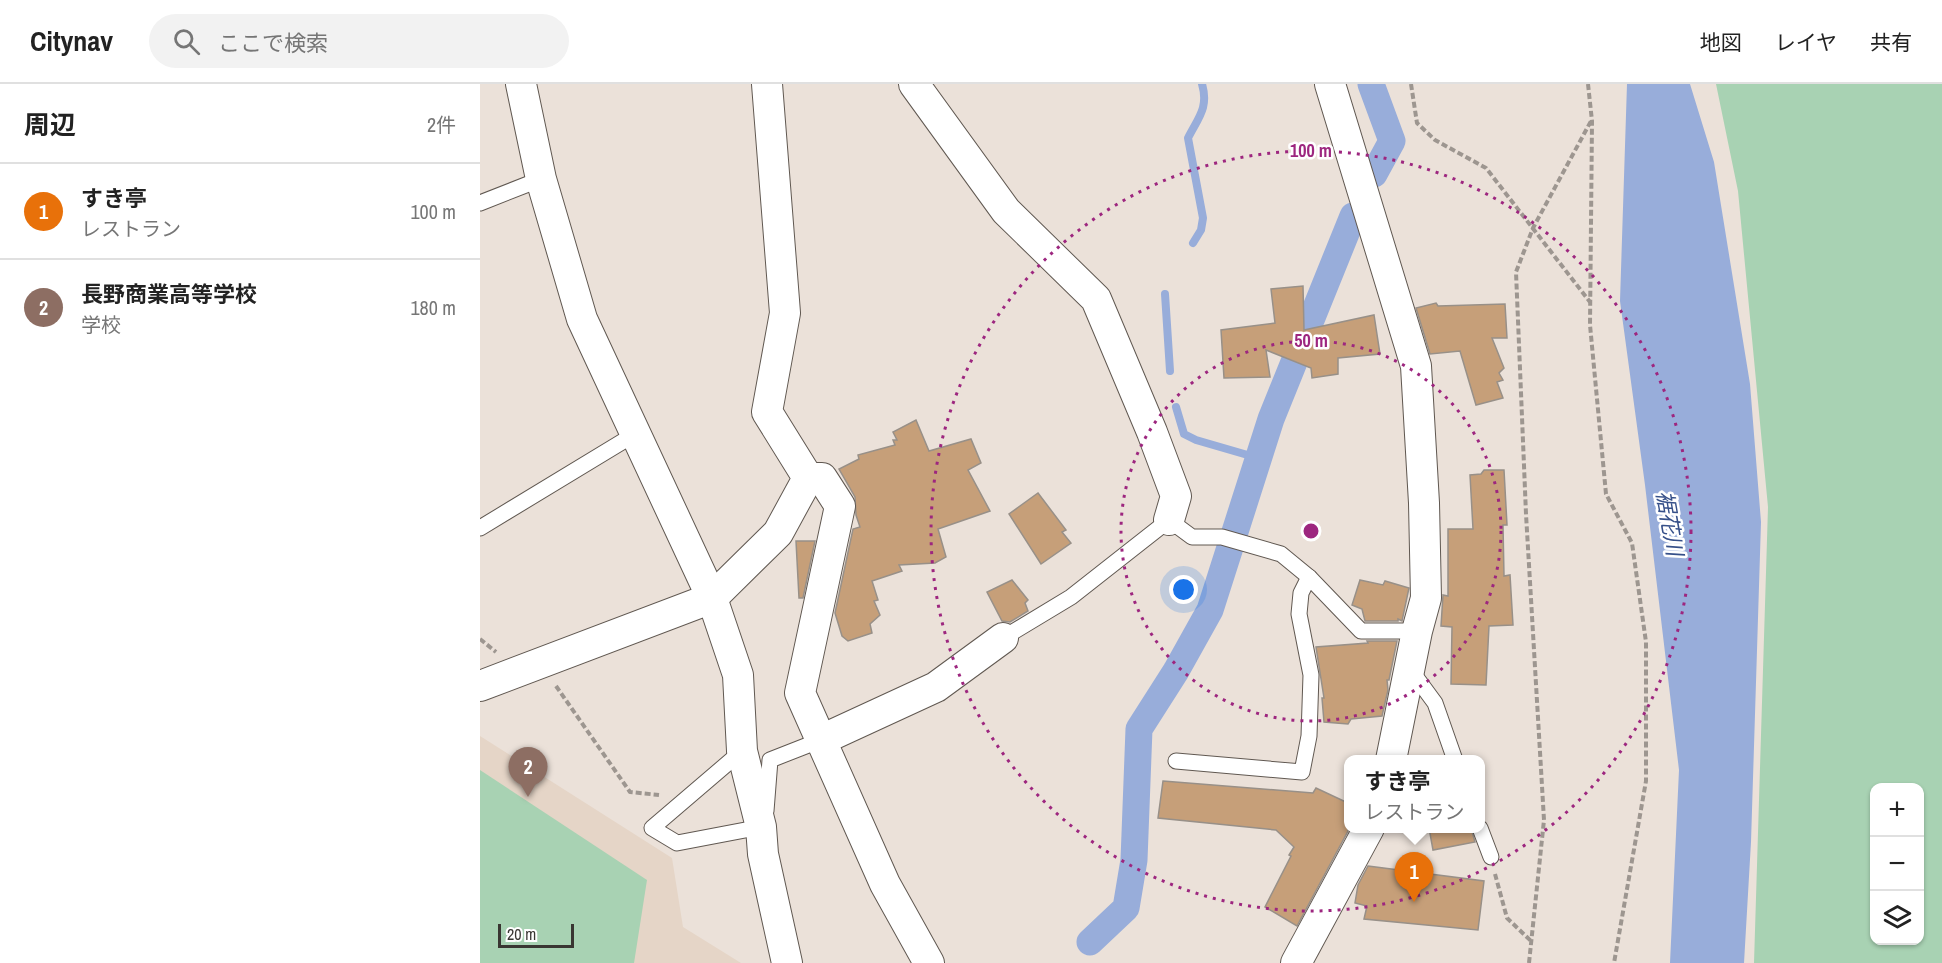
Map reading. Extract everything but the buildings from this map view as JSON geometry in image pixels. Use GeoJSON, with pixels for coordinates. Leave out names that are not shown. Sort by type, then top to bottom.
{"type":"FeatureCollection","features":[{"type":"Feature","properties":{"kind":"street"},"geometry":{"type":"LineString","coordinates":[[521,84],[541,179],[582,319],[712,598],[738,675],[742,751],[787,963]]}},
{"type":"Feature","properties":{"kind":"street"},"geometry":{"type":"LineString","coordinates":[[767,84],[785,312],[767,412],[808,478]]}},
{"type":"Feature","properties":{"kind":"street"},"geometry":{"type":"LineString","coordinates":[[914,84],[1006,211],[1096,299],[1152,432],[1176,496],[1169,520]]}},
{"type":"Feature","properties":{"kind":"street"},"geometry":{"type":"LineString","coordinates":[[1330,84],[1416,366],[1424,503],[1426,598],[1392,755]]}},
{"type":"Feature","properties":{"kind":"street"},"geometry":{"type":"LineString","coordinates":[[480,686],[712,598],[778,533],[808,478]]}},
{"type":"Feature","properties":{"kind":"street"},"geometry":{"type":"LineString","coordinates":[[808,478],[822,478],[840,506],[800,693],[885,884],[929,963]]}},
{"type":"Feature","properties":{"kind":"street"},"geometry":{"type":"LineString","coordinates":[[821,740],[936,687],[1003,638]]}},
{"type":"Feature","properties":{"kind":"street"},"geometry":{"type":"LineString","coordinates":[[1296,963],[1366,833]]}},
{"type":"Feature","properties":{"kind":"lane"},"geometry":{"type":"LineString","coordinates":[[480,203],[541,179]]}},
{"type":"Feature","properties":{"kind":"lane"},"geometry":{"type":"LineString","coordinates":[[480,528],[635,434]]}},
{"type":"Feature","properties":{"kind":"lane"},"geometry":{"type":"LineString","coordinates":[[1003,638],[1071,597],[1169,520],[1192,537],[1222,537],[1281,554],[1309,577],[1361,631],[1417,631]]}},
{"type":"Feature","properties":{"kind":"lane"},"geometry":{"type":"LineString","coordinates":[[1176,761],[1302,772],[1309,736],[1311,675],[1299,614],[1301,592],[1309,577]]}},
{"type":"Feature","properties":{"kind":"lane"},"geometry":{"type":"LineString","coordinates":[[1410,669],[1435,704],[1454,755]]}},
{"type":"Feature","properties":{"kind":"lane"},"geometry":{"type":"LineString","coordinates":[[742,751],[651,828],[677,843],[762,841],[770,760],[821,740]]}},
{"type":"Feature","properties":{"kind":"lane"},"geometry":{"type":"LineString","coordinates":[[1482,833],[1491,857]]}},
{"type":"Feature","properties":{"kind":"path"},"geometry":{"type":"LineString","coordinates":[[1411,84],[1417,123],[1435,140],[1486,168],[1590,302]]}},
{"type":"Feature","properties":{"kind":"path"},"geometry":{"type":"LineString","coordinates":[[1588,84],[1592,121],[1590,325],[1606,494],[1632,543],[1646,642],[1646,781],[1614,963]]}},
{"type":"Feature","properties":{"kind":"path"},"geometry":{"type":"LineString","coordinates":[[1529,963],[1544,820],[1526,514],[1516,272],[1533,228],[1592,121]]}},
{"type":"Feature","properties":{"kind":"path"},"geometry":{"type":"LineString","coordinates":[[541,664],[630,792],[687,798]]}},
{"type":"Feature","properties":{"kind":"path"},"geometry":{"type":"LineString","coordinates":[[1491,857],[1507,918],[1532,942]]}},
{"type":"Feature","properties":{"kind":"shaded area"},"geometry":{"type":"Polygon","coordinates":[[[480,736],[672,858],[683,927],[741,963],[480,963],[480,736]]]}},
{"type":"Feature","properties":{"kind":"green space"},"geometry":{"type":"Polygon","coordinates":[[[1716,84],[1942,84],[1942,963],[1754,963],[1768,507],[1738,191],[1716,84]]]}},
{"type":"Feature","properties":{"kind":"green space"},"geometry":{"type":"Polygon","coordinates":[[[480,770],[647,880],[634,963],[480,963],[480,770]]]}},
{"type":"Feature","properties":{"kind":"water","name":"裾花川"},"geometry":{"type":"Polygon","coordinates":[[[1627,84],[1690,84],[1714,162],[1750,384],[1761,522],[1751,842],[1744,963],[1670,963],[1679,770],[1645,485],[1620,301],[1627,84]]]}},
{"type":"Feature","properties":{"kind":"waterway"},"geometry":{"type":"LineString","coordinates":[[1193,243],[1201,230],[1203,218],[1188,138],[1203,106],[1202,84]]}},
{"type":"Feature","properties":{"kind":"waterway"},"geometry":{"type":"LineString","coordinates":[[1371,84],[1392,141],[1374,174]]}},
{"type":"Feature","properties":{"kind":"waterway"},"geometry":{"type":"LineString","coordinates":[[1090,942],[1126,908],[1134,860],[1139,729],[1176,671],[1210,610],[1271,419],[1353,216]]}},
{"type":"Feature","properties":{"kind":"waterway"},"geometry":{"type":"LineString","coordinates":[[1165,294],[1170,371]]}},
{"type":"Feature","properties":{"kind":"waterway"},"geometry":{"type":"LineString","coordinates":[[1176,407],[1184,434],[1196,440],[1258,458]]}},
{"type":"Feature","properties":{"kind":"place","name":"長野商業高等学校"},"geometry":{"type":"Point","coordinates":[528,797]}},
{"type":"Feature","properties":{"kind":"place","name":"すき亭"},"geometry":{"type":"Point","coordinates":[1414,902]}}]}
